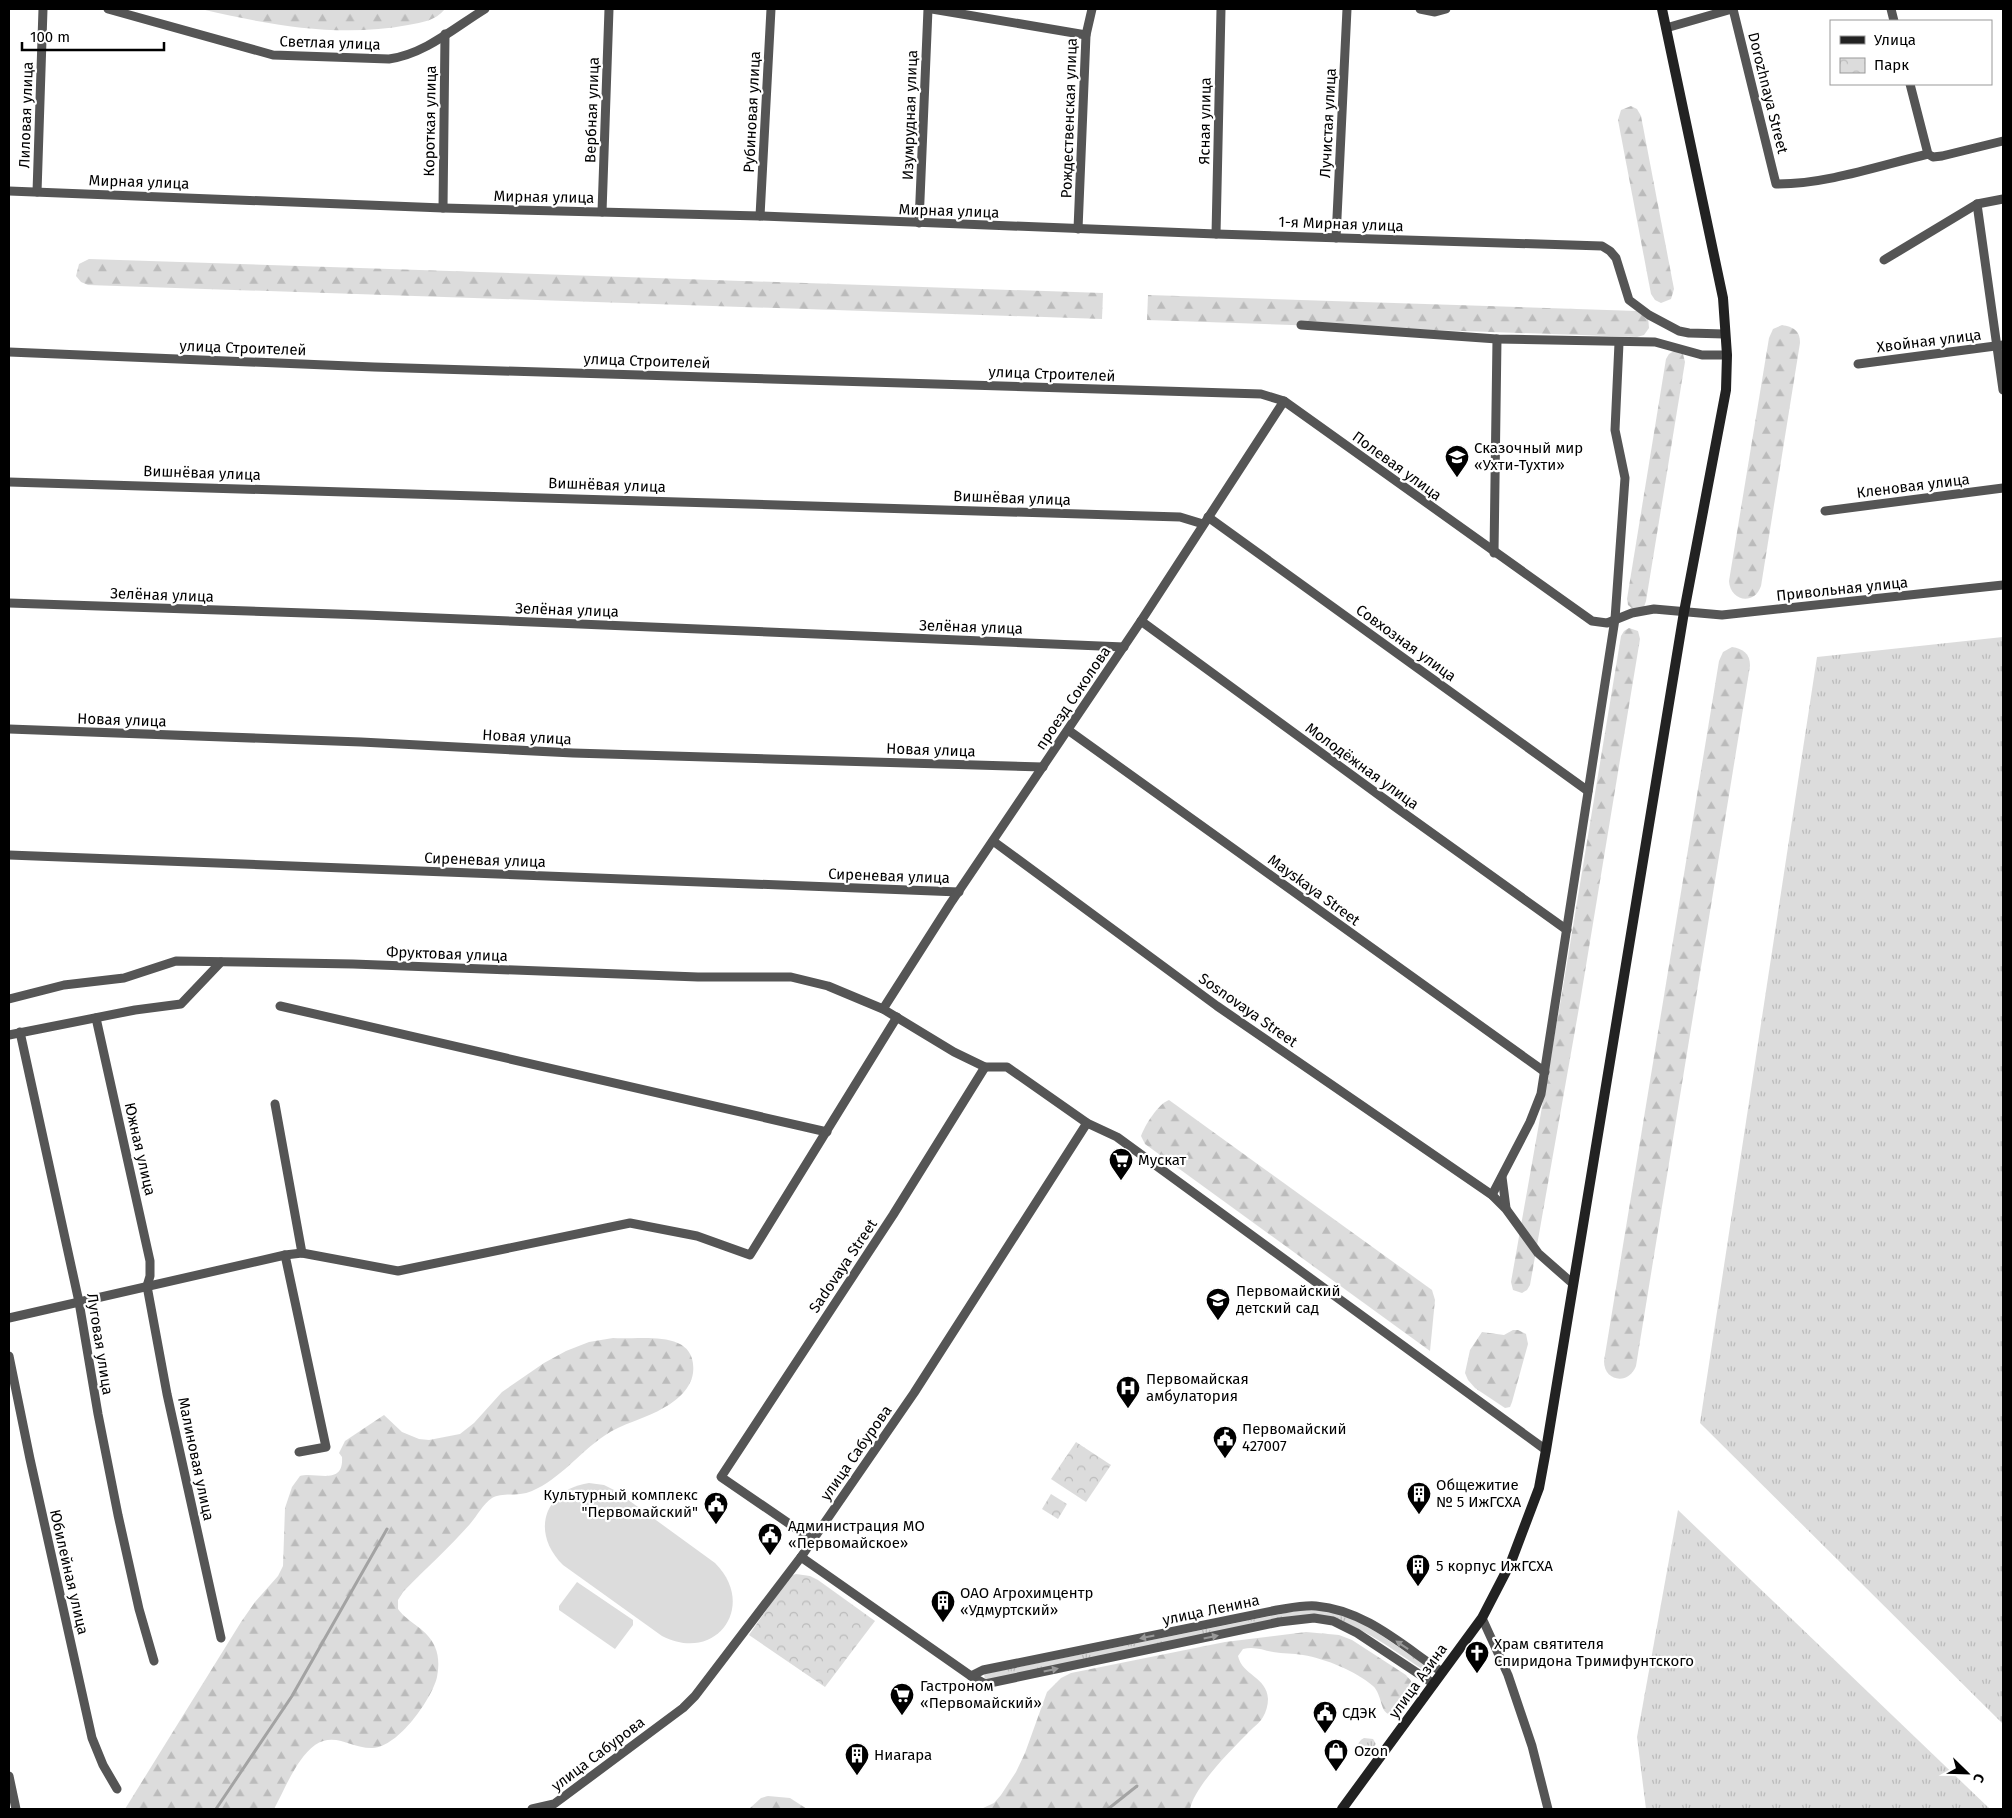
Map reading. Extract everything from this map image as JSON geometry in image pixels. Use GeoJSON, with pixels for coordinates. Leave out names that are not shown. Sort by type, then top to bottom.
{"type":"FeatureCollection","features":[{"type":"Feature","properties":{"kind":"street","name":"Лиловая улица"},"geometry":{"type":"LineString","coordinates":[[38,192],[43,9]]}},
{"type":"Feature","properties":{"kind":"street","name":"Светлая улица"},"geometry":{"type":"LineString","coordinates":[[108,9],[273,55],[389,59],[421,50],[484,9]]}},
{"type":"Feature","properties":{"kind":"street","name":"Вербная улица"},"geometry":{"type":"LineString","coordinates":[[602,212],[608,9]]}},
{"type":"Feature","properties":{"kind":"street","name":"Рубиновая улица"},"geometry":{"type":"LineString","coordinates":[[760,216],[771,9]]}},
{"type":"Feature","properties":{"kind":"street","name":"Изумрудная улица"},"geometry":{"type":"LineString","coordinates":[[919,223],[928,9]]}},
{"type":"Feature","properties":{"kind":"street"},"geometry":{"type":"LineString","coordinates":[[932,9],[1086,35]]}},
{"type":"Feature","properties":{"kind":"street","name":"Рождественская улица"},"geometry":{"type":"LineString","coordinates":[[1078,230],[1086,35],[1092,9]]}},
{"type":"Feature","properties":{"kind":"street","name":"Ясная улица"},"geometry":{"type":"LineString","coordinates":[[1216,234],[1221,9]]}},
{"type":"Feature","properties":{"kind":"street","name":"Лучистая улица"},"geometry":{"type":"LineString","coordinates":[[1336,238],[1347,9]]}},
{"type":"Feature","properties":{"kind":"street"},"geometry":{"type":"LineString","coordinates":[[1420,9],[1435,12],[1446,9]]}},
{"type":"Feature","properties":{"kind":"street","name":"улица Азина"},"geometry":{"type":"LineString","coordinates":[[1342,1809],[1482,1618],[1511,1562],[1539,1488],[1546,1450],[1684,612],[1726,390],[1727,355],[1722,298],[1662,9]]}},
{"type":"Feature","properties":{"kind":"street"},"geometry":{"type":"LineString","coordinates":[[1666,28],[1733,9]]}},
{"type":"Feature","properties":{"kind":"street","name":"Dorozhnaya Street"},"geometry":{"type":"LineString","coordinates":[[1733,9],[1776,184],[1798,184],[1821,180],[1928,154]]}},
{"type":"Feature","properties":{"kind":"street","name":"Короткая улица"},"geometry":{"type":"LineString","coordinates":[[442,208],[445,34]]}},
{"type":"Feature","properties":{"kind":"street"},"geometry":{"type":"LineString","coordinates":[[1910,85],[1928,154],[1933,157],[2003,140]]}},
{"type":"Feature","properties":{"kind":"street","name":"Мирная улица"},"geometry":{"type":"LineString","coordinates":[[9,191],[442,208],[760,216],[1078,230]]}},
{"type":"Feature","properties":{"kind":"street"},"geometry":{"type":"LineString","coordinates":[[1884,260],[1977,204],[2003,199]]}},
{"type":"Feature","properties":{"kind":"street"},"geometry":{"type":"LineString","coordinates":[[1977,204],[2000,346],[2003,390]]}},
{"type":"Feature","properties":{"kind":"street","name":"1-я Мирная улица"},"geometry":{"type":"LineString","coordinates":[[1078,230],[1602,246],[1616,258],[1629,300],[1649,315],[1679,331],[1724,334]]}},
{"type":"Feature","properties":{"kind":"street"},"geometry":{"type":"LineString","coordinates":[[1301,325],[1497,339],[1655,342],[1702,355],[1727,355]]}},
{"type":"Feature","properties":{"kind":"street"},"geometry":{"type":"LineString","coordinates":[[1494,553],[1497,339]]}},
{"type":"Feature","properties":{"kind":"street"},"geometry":{"type":"LineString","coordinates":[[1492,1196],[1536,1108],[1541,1094],[1615,619],[1625,478],[1615,430],[1619,342]]}},
{"type":"Feature","properties":{"kind":"street","name":"Хвойная улица"},"geometry":{"type":"LineString","coordinates":[[1858,364],[2000,346]]}},
{"type":"Feature","properties":{"kind":"street","name":"улица Строителей"},"geometry":{"type":"LineString","coordinates":[[9,352],[384,367],[1261,394],[1284,401]]}},
{"type":"Feature","properties":{"kind":"street","name":"Полевая улица"},"geometry":{"type":"LineString","coordinates":[[1284,401],[1494,553],[1592,621],[1607,623],[1615,619]]}},
{"type":"Feature","properties":{"kind":"street","name":"проезд Соколова"},"geometry":{"type":"LineString","coordinates":[[883,1009],[993,841],[1124,647],[1284,401]]}},
{"type":"Feature","properties":{"kind":"street","name":"Вишнёвая улица"},"geometry":{"type":"LineString","coordinates":[[9,482],[1180,517],[1206,521]]}},
{"type":"Feature","properties":{"kind":"street","name":"Кленовая улица"},"geometry":{"type":"LineString","coordinates":[[1826,511],[2003,488]]}},
{"type":"Feature","properties":{"kind":"street","name":"Совхозная улица"},"geometry":{"type":"LineString","coordinates":[[1206,521],[1588,791]]}},
{"type":"Feature","properties":{"kind":"street","name":"Привольная улица"},"geometry":{"type":"LineString","coordinates":[[1615,619],[1632,612],[1654,610],[1722,615],[2003,585]]}},
{"type":"Feature","properties":{"kind":"street","name":"Зелёная улица"},"geometry":{"type":"LineString","coordinates":[[9,603],[1124,647]]}},
{"type":"Feature","properties":{"kind":"street","name":"Молодёжная улица"},"geometry":{"type":"LineString","coordinates":[[1141,621],[1386,801],[1567,930]]}},
{"type":"Feature","properties":{"kind":"street","name":"Новая улица"},"geometry":{"type":"LineString","coordinates":[[9,729],[361,742],[573,753],[1043,767]]}},
{"type":"Feature","properties":{"kind":"street","name":"Mayskaya Street"},"geometry":{"type":"LineString","coordinates":[[1068,730],[1545,1072]]}},
{"type":"Feature","properties":{"kind":"street","name":"Sosnovaya Street"},"geometry":{"type":"LineString","coordinates":[[993,841],[1217,1006],[1492,1196],[1506,1209],[1538,1253],[1572,1283]]}},
{"type":"Feature","properties":{"kind":"street","name":"Сиреневая улица"},"geometry":{"type":"LineString","coordinates":[[9,856],[960,892]]}},
{"type":"Feature","properties":{"kind":"street","name":"Фруктовая улица"},"geometry":{"type":"LineString","coordinates":[[9,999],[64,985],[124,978],[176,961],[370,965],[689,976],[792,977],[828,986],[883,1009],[954,1052],[985,1067]]}},
{"type":"Feature","properties":{"kind":"street"},"geometry":{"type":"LineString","coordinates":[[9,1035],[135,1010],[182,1004],[221,962]]}},
{"type":"Feature","properties":{"kind":"street"},"geometry":{"type":"LineString","coordinates":[[280,1006],[827,1132]]}},
{"type":"Feature","properties":{"kind":"street","name":"Южная улица"},"geometry":{"type":"LineString","coordinates":[[96,1018],[150,1262],[150,1276],[147,1286]]}},
{"type":"Feature","properties":{"kind":"street"},"geometry":{"type":"LineString","coordinates":[[9,1318],[285,1255],[302,1253],[398,1271],[630,1223],[697,1236],[750,1255],[897,1018]]}},
{"type":"Feature","properties":{"kind":"street","name":"Луговая улица"},"geometry":{"type":"LineString","coordinates":[[20,1032],[79,1302],[118,1515],[139,1609],[154,1661]]}},
{"type":"Feature","properties":{"kind":"street"},"geometry":{"type":"LineString","coordinates":[[985,1067],[1007,1067],[1087,1123],[1117,1137],[1546,1450]]}},
{"type":"Feature","properties":{"kind":"street","name":"Sadovaya Street"},"geometry":{"type":"LineString","coordinates":[[813,1540],[721,1478],[893,1215],[985,1067]]}},
{"type":"Feature","properties":{"kind":"street"},"geometry":{"type":"LineString","coordinates":[[275,1104],[302,1253]]}},
{"type":"Feature","properties":{"kind":"street","name":"улица Сабурова"},"geometry":{"type":"LineString","coordinates":[[532,1809],[554,1804],[683,1708],[695,1696],[801,1557],[914,1393],[1087,1123]]}},
{"type":"Feature","properties":{"kind":"street"},"geometry":{"type":"LineString","coordinates":[[1502,1177],[1506,1209]]}},
{"type":"Feature","properties":{"kind":"street"},"geometry":{"type":"LineString","coordinates":[[285,1255],[326,1446],[299,1452]]}},
{"type":"Feature","properties":{"kind":"street","name":"Малиновая улица"},"geometry":{"type":"LineString","coordinates":[[147,1286],[167,1394],[221,1638]]}},
{"type":"Feature","properties":{"kind":"street","name":"Юбилейная улица"},"geometry":{"type":"LineString","coordinates":[[9,1356],[92,1738],[103,1765],[116,1789]]}},
{"type":"Feature","properties":{"kind":"street","name":"улица Ленина"},"geometry":{"type":"LineString","coordinates":[[801,1557],[985,1684],[1296,1619],[1314,1618],[1333,1622],[1357,1633],[1434,1684]]}},
{"type":"Feature","properties":{"kind":"street","name":"улица Ленина"},"geometry":{"type":"LineString","coordinates":[[971,1676],[983,1670],[1277,1610],[1315,1606],[1353,1614],[1442,1672]]}},
{"type":"Feature","properties":{"kind":"street"},"geometry":{"type":"LineString","coordinates":[[1482,1618],[1508,1675],[1529,1737],[1548,1809]]}},
{"type":"Feature","properties":{"kind":"street"},"geometry":{"type":"LineString","coordinates":[[9,1776],[16,1809]]}},
{"type":"Feature","properties":{"kind":"green space"},"geometry":{"type":"Polygon","coordinates":[[[201,9],[445,9],[433,19],[408,25],[382,29],[330,30],[278,25],[201,9]]]}},
{"type":"Feature","properties":{"kind":"green space"},"geometry":{"type":"Polygon","coordinates":[[[1631,106],[1637,109],[1641,116],[1674,289],[1671,299],[1661,303],[1655,300],[1651,294],[1618,120],[1621,110],[1631,106]]]}},
{"type":"Feature","properties":{"kind":"green space"},"geometry":{"type":"Polygon","coordinates":[[[89,259],[1103,293],[1102,319],[88,285],[81,282],[76,276],[79,264],[89,259]]]}},
{"type":"Feature","properties":{"kind":"green space"},"geometry":{"type":"Polygon","coordinates":[[[1148,295],[1637,311],[1648,317],[1649,328],[1644,335],[1637,337],[1147,320],[1148,295]]]}},
{"type":"Feature","properties":{"kind":"green space"},"geometry":{"type":"Polygon","coordinates":[[[1782,325],[1797,332],[1800,343],[1761,586],[1753,596],[1743,599],[1733,593],[1729,581],[1769,338],[1773,329],[1782,325]]]}},
{"type":"Feature","properties":{"kind":"green space"},"geometry":{"type":"Polygon","coordinates":[[[1674,351],[1683,354],[1685,362],[1646,601],[1644,607],[1633,609],[1628,605],[1627,599],[1666,359],[1674,351]]]}},
{"type":"Feature","properties":{"kind":"green space"},"geometry":{"type":"Polygon","coordinates":[[[1629,628],[1638,631],[1640,639],[1580,1002],[1530,1285],[1522,1293],[1513,1290],[1511,1282],[1561,999],[1621,636],[1629,628]]]}},
{"type":"Feature","properties":{"kind":"green space"},"geometry":{"type":"Polygon","coordinates":[[[2003,637],[2003,1724],[1700,1423],[1817,657],[2003,637]]]}},
{"type":"Feature","properties":{"kind":"green space"},"geometry":{"type":"Polygon","coordinates":[[[1732,647],[1745,652],[1749,658],[1750,666],[1636,1366],[1628,1376],[1617,1378],[1612,1377],[1608,1373],[1604,1361],[1719,661],[1723,652],[1732,647]]]}},
{"type":"Feature","properties":{"kind":"green space"},"geometry":{"type":"Polygon","coordinates":[[[1169,1100],[1432,1290],[1435,1300],[1430,1351],[1145,1144],[1141,1136],[1152,1115],[1169,1100]]]}},
{"type":"Feature","properties":{"kind":"green space"},"geometry":{"type":"Polygon","coordinates":[[[1513,1330],[1526,1334],[1528,1344],[1512,1402],[1510,1407],[1505,1408],[1475,1388],[1465,1373],[1470,1350],[1482,1332],[1504,1335],[1513,1330]]]}},
{"type":"Feature","properties":{"kind":"green space"},"geometry":{"type":"Polygon","coordinates":[[[613,1338],[665,1339],[677,1343],[687,1349],[692,1359],[693,1373],[690,1384],[670,1404],[604,1436],[552,1480],[542,1486],[527,1493],[501,1495],[492,1498],[462,1533],[403,1592],[398,1600],[398,1609],[428,1635],[435,1647],[438,1665],[434,1686],[421,1709],[403,1731],[383,1746],[373,1748],[365,1748],[337,1740],[322,1741],[315,1745],[302,1758],[274,1809],[125,1809],[241,1622],[255,1602],[278,1576],[283,1566],[285,1508],[292,1487],[300,1476],[334,1475],[341,1466],[342,1457],[339,1453],[345,1441],[384,1415],[402,1432],[419,1439],[429,1440],[460,1434],[474,1423],[502,1392],[544,1363],[566,1351],[589,1342],[613,1338]]]}},
{"type":"Feature","properties":{"kind":"green space"},"geometry":{"type":"Polygon","coordinates":[[[1076,1442],[1111,1465],[1086,1502],[1051,1479],[1076,1442]]]}},
{"type":"Feature","properties":{"kind":"green space"},"geometry":{"type":"Polygon","coordinates":[[[589,1483],[604,1485],[616,1491],[715,1563],[727,1580],[732,1596],[731,1612],[725,1626],[714,1637],[699,1642],[682,1643],[662,1636],[563,1565],[553,1552],[547,1539],[545,1526],[547,1514],[552,1503],[561,1494],[574,1487],[589,1483]]]}},
{"type":"Feature","properties":{"kind":"green space"},"geometry":{"type":"Polygon","coordinates":[[[1051,1494],[1067,1504],[1058,1519],[1042,1509],[1051,1494]]]}},
{"type":"Feature","properties":{"kind":"green space"},"geometry":{"type":"Polygon","coordinates":[[[1678,1510],[1990,1809],[1646,1809],[1637,1737],[1678,1510]]]}},
{"type":"Feature","properties":{"kind":"green space"},"geometry":{"type":"Polygon","coordinates":[[[796,1574],[810,1576],[818,1580],[875,1621],[825,1687],[749,1635],[790,1576],[796,1574]]]}},
{"type":"Feature","properties":{"kind":"green space"},"geometry":{"type":"Polygon","coordinates":[[[577,1582],[633,1620],[633,1625],[615,1649],[559,1610],[559,1606],[577,1582]]]}},
{"type":"Feature","properties":{"kind":"green space"},"geometry":{"type":"Polygon","coordinates":[[[1306,1609],[1336,1612],[1369,1627],[1425,1665],[1422,1669],[1383,1643],[1345,1623],[1314,1616],[985,1680],[984,1674],[1306,1609]]]}},
{"type":"Feature","properties":{"kind":"green space"},"geometry":{"type":"Polygon","coordinates":[[[1306,1632],[1339,1635],[1352,1640],[1406,1675],[1412,1685],[1412,1691],[1407,1703],[1394,1714],[1386,1713],[1376,1689],[1358,1675],[1340,1666],[1303,1655],[1247,1648],[1243,1649],[1238,1656],[1244,1668],[1259,1681],[1267,1692],[1268,1704],[1266,1711],[1260,1721],[1223,1759],[1206,1780],[1193,1800],[1190,1809],[981,1809],[994,1803],[1016,1772],[1025,1753],[1047,1692],[1061,1678],[1071,1673],[1225,1642],[1306,1632]]]}},
{"type":"Feature","properties":{"kind":"green space"},"geometry":{"type":"Polygon","coordinates":[[[1364,1738],[1373,1739],[1376,1744],[1367,1757],[1359,1753],[1358,1749],[1359,1742],[1364,1738]]]}},
{"type":"Feature","properties":{"kind":"green space"},"geometry":{"type":"Polygon","coordinates":[[[768,1796],[790,1798],[807,1809],[749,1809],[761,1798],[768,1796]]]}},
{"type":"Feature","properties":{"kind":"waterway"},"geometry":{"type":"LineString","coordinates":[[216,1809],[292,1696],[387,1529]]}},
{"type":"Feature","properties":{"kind":"waterway"},"geometry":{"type":"LineString","coordinates":[[1108,1809],[1137,1786]]}},
{"type":"Feature","properties":{"kind":"place","name":"Сказочный мир «Ухти-Тухти»"},"geometry":{"type":"Point","coordinates":[1457,478]}},
{"type":"Feature","properties":{"kind":"place","name":"Мускат"},"geometry":{"type":"Point","coordinates":[1121,1181]}},
{"type":"Feature","properties":{"kind":"place","name":"Первомайский детский сад"},"geometry":{"type":"Point","coordinates":[1218,1321]}},
{"type":"Feature","properties":{"kind":"place","name":"Первомайская амбулатория"},"geometry":{"type":"Point","coordinates":[1128,1409]}},
{"type":"Feature","properties":{"kind":"place","name":"Первомайский 427007"},"geometry":{"type":"Point","coordinates":[1225,1459]}},
{"type":"Feature","properties":{"kind":"place","name":"Общежитие № 5 ИжГСХА"},"geometry":{"type":"Point","coordinates":[1419,1515]}},
{"type":"Feature","properties":{"kind":"place","name":"Культурный комплекс \"Первомайский\""},"geometry":{"type":"Point","coordinates":[716,1525]}},
{"type":"Feature","properties":{"kind":"place","name":"Администрация МО «Первомайское»"},"geometry":{"type":"Point","coordinates":[770,1556]}},
{"type":"Feature","properties":{"kind":"place","name":"5 корпус ИжГСХА"},"geometry":{"type":"Point","coordinates":[1418,1587]}},
{"type":"Feature","properties":{"kind":"place","name":"ОАО Агрохимцентр «Удмуртский»"},"geometry":{"type":"Point","coordinates":[943,1623]}},
{"type":"Feature","properties":{"kind":"place","name":"Храм святителя Спиридона Тримифунтского"},"geometry":{"type":"Point","coordinates":[1477,1674]}},
{"type":"Feature","properties":{"kind":"place","name":"Гастроном «Первомайский»"},"geometry":{"type":"Point","coordinates":[902,1716]}},
{"type":"Feature","properties":{"kind":"place","name":"СДЭК"},"geometry":{"type":"Point","coordinates":[1325,1734]}},
{"type":"Feature","properties":{"kind":"place","name":"Ozon"},"geometry":{"type":"Point","coordinates":[1336,1772]}},
{"type":"Feature","properties":{"kind":"place","name":"Ниагара"},"geometry":{"type":"Point","coordinates":[857,1776]}}]}
